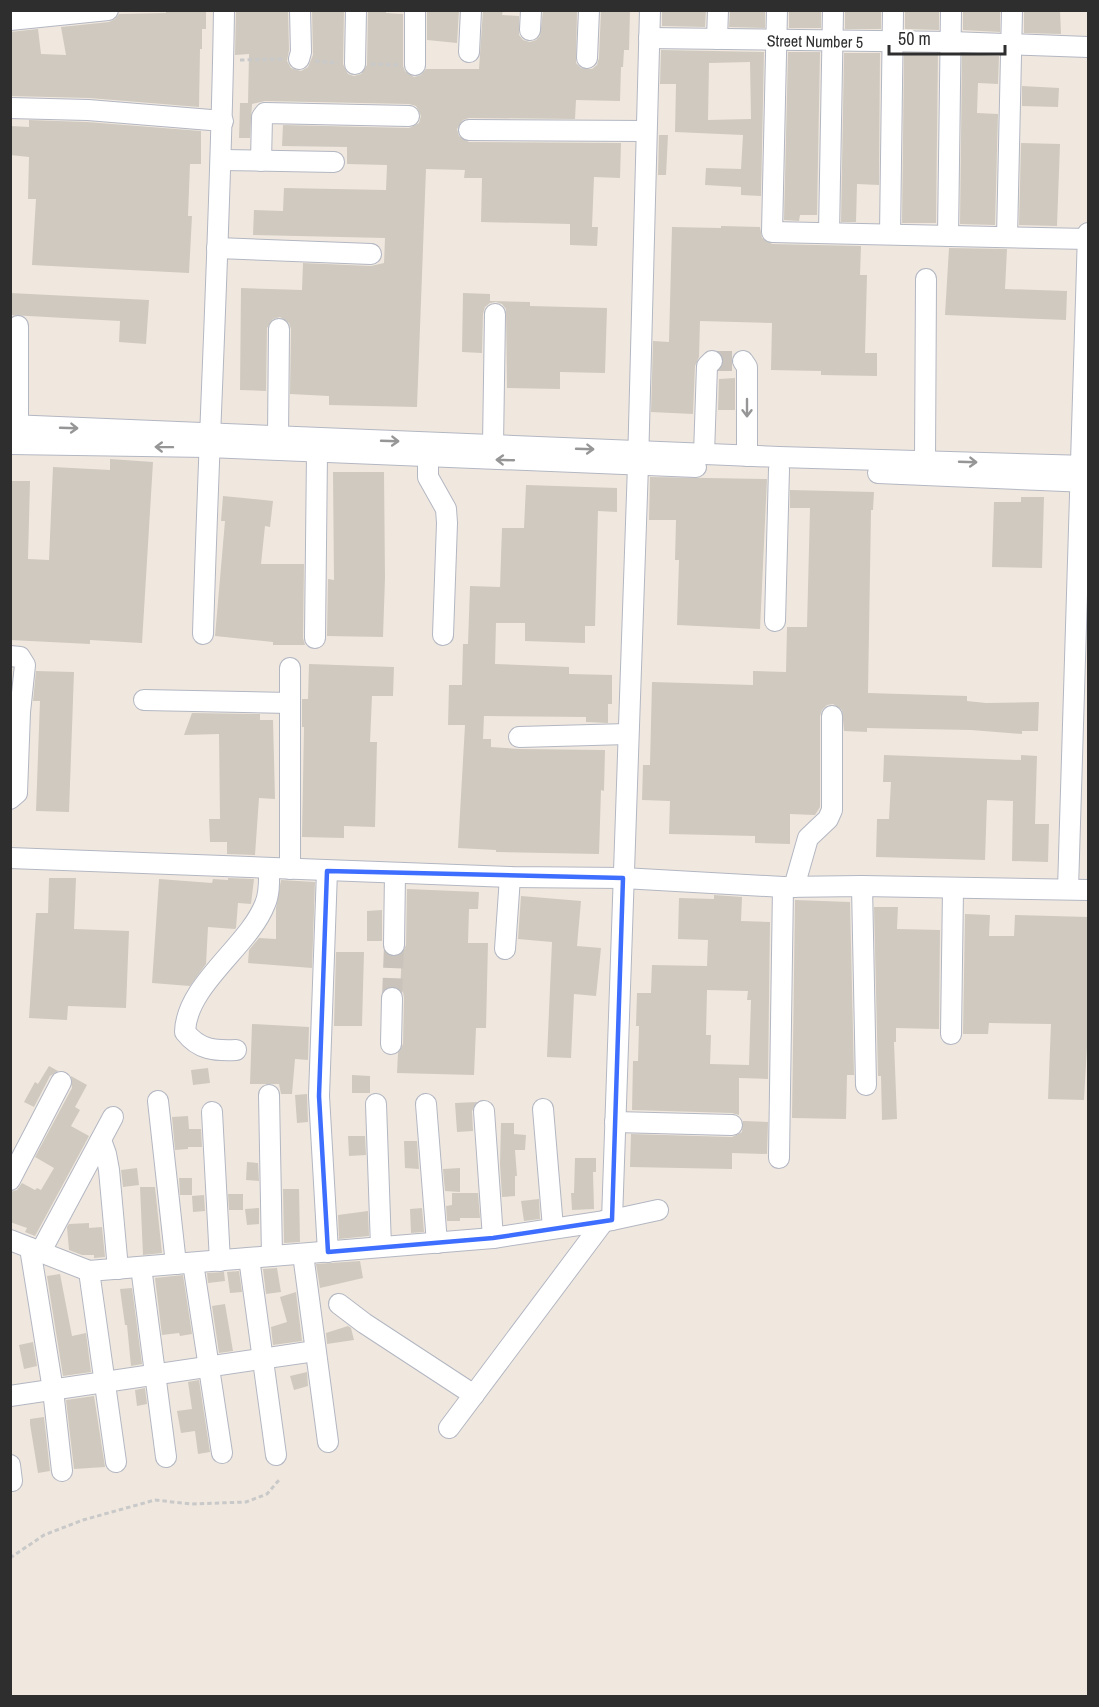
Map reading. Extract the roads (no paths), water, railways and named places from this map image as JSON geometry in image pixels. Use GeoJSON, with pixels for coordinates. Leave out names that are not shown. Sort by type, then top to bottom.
{"type":"FeatureCollection","features":[{"type":"Feature","properties":{"kind":"street"},"geometry":{"type":"LineString","coordinates":[[10,21],[108,10]]}},
{"type":"Feature","properties":{"kind":"street"},"geometry":{"type":"LineString","coordinates":[[203,634],[208,440],[223,122],[224,10]]}},
{"type":"Feature","properties":{"kind":"street"},"geometry":{"type":"LineString","coordinates":[[298,59],[301,52],[300,10]]}},
{"type":"Feature","properties":{"kind":"street"},"geometry":{"type":"LineString","coordinates":[[356,10],[356,64]]}},
{"type":"Feature","properties":{"kind":"street"},"geometry":{"type":"LineString","coordinates":[[415,10],[415,65]]}},
{"type":"Feature","properties":{"kind":"street"},"geometry":{"type":"LineString","coordinates":[[470,52],[471,10]]}},
{"type":"Feature","properties":{"kind":"street"},"geometry":{"type":"LineString","coordinates":[[587,58],[589,10]]}},
{"type":"Feature","properties":{"kind":"street"},"geometry":{"type":"LineString","coordinates":[[449,1428],[608,1221],[615,1122],[638,458],[650,10]]}},
{"type":"Feature","properties":{"kind":"street"},"geometry":{"type":"LineString","coordinates":[[717,39],[718,10]]}},
{"type":"Feature","properties":{"kind":"street"},"geometry":{"type":"LineString","coordinates":[[777,10],[772,232],[1088,239]]}},
{"type":"Feature","properties":{"kind":"street"},"geometry":{"type":"LineString","coordinates":[[829,233],[833,10]]}},
{"type":"Feature","properties":{"kind":"street"},"geometry":{"type":"LineString","coordinates":[[890,234],[893,10]]}},
{"type":"Feature","properties":{"kind":"street"},"geometry":{"type":"LineString","coordinates":[[948,236],[951,10]]}},
{"type":"Feature","properties":{"kind":"street"},"geometry":{"type":"LineString","coordinates":[[1007,237],[1012,10]]}},
{"type":"Feature","properties":{"kind":"street","name":"Street Number 5"},"geometry":{"type":"LineString","coordinates":[[649,38],[951,42],[1089,47]]}},
{"type":"Feature","properties":{"kind":"street"},"geometry":{"type":"LineString","coordinates":[[10,108],[88,110],[223,122]]}},
{"type":"Feature","properties":{"kind":"street"},"geometry":{"type":"LineString","coordinates":[[261,161],[262,117],[265,113],[409,116]]}},
{"type":"Feature","properties":{"kind":"street"},"geometry":{"type":"LineString","coordinates":[[479,126],[646,126]]}},
{"type":"Feature","properties":{"kind":"street"},"geometry":{"type":"LineString","coordinates":[[221,160],[334,162]]}},
{"type":"Feature","properties":{"kind":"street"},"geometry":{"type":"LineString","coordinates":[[1068,889],[1085,473],[1089,233]]}},
{"type":"Feature","properties":{"kind":"street"},"geometry":{"type":"LineString","coordinates":[[217,248],[372,254]]}},
{"type":"Feature","properties":{"kind":"street"},"geometry":{"type":"LineString","coordinates":[[925,461],[926,279]]}},
{"type":"Feature","properties":{"kind":"street"},"geometry":{"type":"LineString","coordinates":[[493,445],[495,314]]}},
{"type":"Feature","properties":{"kind":"street"},"geometry":{"type":"LineString","coordinates":[[18,326],[14,426],[107,438]]}},
{"type":"Feature","properties":{"kind":"street"},"geometry":{"type":"LineString","coordinates":[[278,436],[279,330]]}},
{"type":"Feature","properties":{"kind":"street"},"geometry":{"type":"LineString","coordinates":[[704,454],[707,366],[712,361]]}},
{"type":"Feature","properties":{"kind":"street"},"geometry":{"type":"LineString","coordinates":[[743,361],[747,367],[747,456]]}},
{"type":"Feature","properties":{"kind":"street"},"geometry":{"type":"LineString","coordinates":[[10,444],[107,438],[208,440],[278,436],[493,445],[779,469],[1085,473]]}},
{"type":"Feature","properties":{"kind":"street"},"geometry":{"type":"LineString","coordinates":[[208,440],[317,452],[428,457],[638,458],[704,454],[925,461],[1085,473]]}},
{"type":"Feature","properties":{"kind":"street"},"geometry":{"type":"LineString","coordinates":[[315,638],[317,452]]}},
{"type":"Feature","properties":{"kind":"street"},"geometry":{"type":"LineString","coordinates":[[428,457],[428,477],[446,509],[443,635]]}},
{"type":"Feature","properties":{"kind":"street"},"geometry":{"type":"LineString","coordinates":[[775,621],[779,469]]}},
{"type":"Feature","properties":{"kind":"street"},"geometry":{"type":"LineString","coordinates":[[10,656],[20,657],[25,665],[16,711],[17,793],[10,799]]}},
{"type":"Feature","properties":{"kind":"street"},"geometry":{"type":"LineString","coordinates":[[290,668],[290,869]]}},
{"type":"Feature","properties":{"kind":"street"},"geometry":{"type":"LineString","coordinates":[[144,700],[290,702]]}},
{"type":"Feature","properties":{"kind":"street"},"geometry":{"type":"LineString","coordinates":[[778,1158],[789,887],[808,838],[828,819],[832,810],[832,716]]}},
{"type":"Feature","properties":{"kind":"street"},"geometry":{"type":"LineString","coordinates":[[519,737],[628,734]]}},
{"type":"Feature","properties":{"kind":"street"},"geometry":{"type":"LineString","coordinates":[[10,858],[510,877],[623,878],[789,887],[1089,890]]}},
{"type":"Feature","properties":{"kind":"street"},"geometry":{"type":"LineString","coordinates":[[236,1050],[213,1051],[200,1046],[192,1041],[185,1032],[185,1021],[202,990],[260,917],[266,902],[269,867]]}},
{"type":"Feature","properties":{"kind":"street"},"geometry":{"type":"LineString","coordinates":[[327,871],[319,1096],[328,1252]]}},
{"type":"Feature","properties":{"kind":"street"},"geometry":{"type":"LineString","coordinates":[[394,945],[395,873]]}},
{"type":"Feature","properties":{"kind":"street"},"geometry":{"type":"LineString","coordinates":[[505,949],[510,877]]}},
{"type":"Feature","properties":{"kind":"street"},"geometry":{"type":"LineString","coordinates":[[862,886],[866,1085]]}},
{"type":"Feature","properties":{"kind":"street"},"geometry":{"type":"LineString","coordinates":[[951,1034],[953,889]]}},
{"type":"Feature","properties":{"kind":"street"},"geometry":{"type":"LineString","coordinates":[[391,1044],[392,998]]}},
{"type":"Feature","properties":{"kind":"street"},"geometry":{"type":"LineString","coordinates":[[10,1180],[61,1082]]}},
{"type":"Feature","properties":{"kind":"street"},"geometry":{"type":"LineString","coordinates":[[269,1095],[272,1256]]}},
{"type":"Feature","properties":{"kind":"street"},"geometry":{"type":"LineString","coordinates":[[158,1101],[185,1263],[209,1367],[222,1453]]}},
{"type":"Feature","properties":{"kind":"street"},"geometry":{"type":"LineString","coordinates":[[376,1104],[381,1247]]}},
{"type":"Feature","properties":{"kind":"street"},"geometry":{"type":"LineString","coordinates":[[426,1104],[437,1243]]}},
{"type":"Feature","properties":{"kind":"street"},"geometry":{"type":"LineString","coordinates":[[543,1109],[553,1228]]}},
{"type":"Feature","properties":{"kind":"street"},"geometry":{"type":"LineString","coordinates":[[484,1111],[493,1238]]}},
{"type":"Feature","properties":{"kind":"street"},"geometry":{"type":"LineString","coordinates":[[212,1112],[220,1260]]}},
{"type":"Feature","properties":{"kind":"street"},"geometry":{"type":"LineString","coordinates":[[62,1471],[36,1250],[101,1140],[112,1117]]}},
{"type":"Feature","properties":{"kind":"street"},"geometry":{"type":"LineString","coordinates":[[615,1122],[732,1125]]}},
{"type":"Feature","properties":{"kind":"street"},"geometry":{"type":"LineString","coordinates":[[101,1140],[109,1170],[118,1269]]}},
{"type":"Feature","properties":{"kind":"street"},"geometry":{"type":"LineString","coordinates":[[10,1240],[89,1271],[493,1238],[608,1221],[658,1210]]}},
{"type":"Feature","properties":{"kind":"street"},"geometry":{"type":"LineString","coordinates":[[303,1254],[328,1442]]}},
{"type":"Feature","properties":{"kind":"street"},"geometry":{"type":"LineString","coordinates":[[249,1258],[276,1455]]}},
{"type":"Feature","properties":{"kind":"street"},"geometry":{"type":"LineString","coordinates":[[141,1267],[166,1457]]}},
{"type":"Feature","properties":{"kind":"street"},"geometry":{"type":"LineString","coordinates":[[89,1271],[116,1462]]}},
{"type":"Feature","properties":{"kind":"street"},"geometry":{"type":"LineString","coordinates":[[339,1304],[474,1395]]}},
{"type":"Feature","properties":{"kind":"street"},"geometry":{"type":"LineString","coordinates":[[10,1396],[315,1351]]}},
{"type":"Feature","properties":{"kind":"tunnel"},"geometry":{"type":"LineString","coordinates":[[712,361],[743,361]]}},
{"type":"Feature","properties":{"kind":"tunnel"},"geometry":{"type":"LineString","coordinates":[[392,998],[394,945]]}}]}
